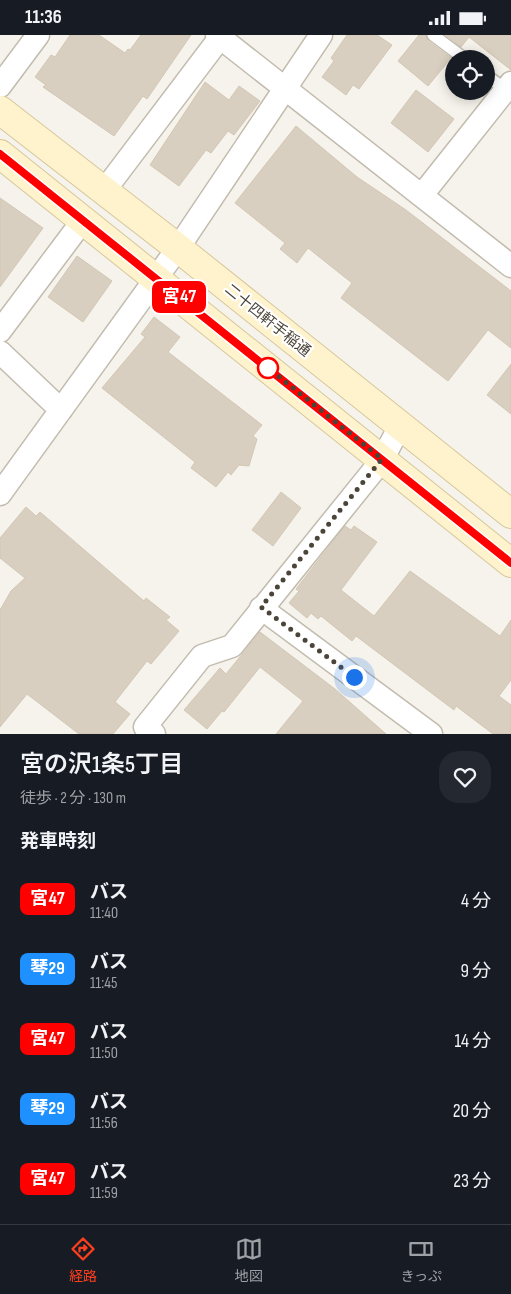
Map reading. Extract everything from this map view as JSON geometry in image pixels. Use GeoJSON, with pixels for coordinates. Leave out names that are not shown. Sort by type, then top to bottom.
{"type":"FeatureCollection","features":[{"type":"Feature","properties":{"kind":"street"},"geometry":{"type":"LineString","coordinates":[[0,86],[38,35]]}},
{"type":"Feature","properties":{"kind":"street"},"geometry":{"type":"LineString","coordinates":[[0,494],[178,248],[320,35]]}},
{"type":"Feature","properties":{"kind":"street"},"geometry":{"type":"LineString","coordinates":[[104,191],[220,36],[284,89],[511,265]]}},
{"type":"Feature","properties":{"kind":"street"},"geometry":{"type":"LineString","coordinates":[[422,195],[509,89]]}},
{"type":"Feature","properties":{"kind":"street","name":"二十四軒手稲通"},"geometry":{"type":"LineString","coordinates":[[0,111],[178,248],[511,514]]}},
{"type":"Feature","properties":{"kind":"street"},"geometry":{"type":"LineString","coordinates":[[0,154],[84,219],[511,563]]}},
{"type":"Feature","properties":{"kind":"street"},"geometry":{"type":"LineString","coordinates":[[0,331],[84,219]]}},
{"type":"Feature","properties":{"kind":"street"},"geometry":{"type":"LineString","coordinates":[[0,352],[61,410]]}},
{"type":"Feature","properties":{"kind":"street"},"geometry":{"type":"LineString","coordinates":[[154,734],[145,727],[202,656],[232,646],[261,607],[382,459],[400,426]]}},
{"type":"Feature","properties":{"kind":"street"},"geometry":{"type":"LineString","coordinates":[[261,607],[431,734]]}},
{"type":"Feature","properties":{"kind":"lane"},"geometry":{"type":"LineString","coordinates":[[433,35],[453,50]]}},
{"type":"Feature","properties":{"kind":"lane"},"geometry":{"type":"LineString","coordinates":[[495,80],[509,89]]}},
{"type":"Feature","properties":{"kind":"building"},"geometry":{"type":"Polygon","coordinates":[[[70,35],[99,35],[125,53],[128,49],[130,50],[141,35],[191,35],[147,99],[143,96],[114,136],[43,87],[46,85],[35,77],[51,55],[55,57],[70,35]]]}},
{"type":"Feature","properties":{"kind":"building"},"geometry":{"type":"Polygon","coordinates":[[[347,35],[377,35],[392,45],[359,89],[353,85],[346,95],[322,77],[334,61],[331,58],[347,35]]]}},
{"type":"Feature","properties":{"kind":"building"},"geometry":{"type":"Polygon","coordinates":[[[419,35],[426,35],[428,41],[445,54],[445,65],[428,86],[398,61],[419,35]]]}},
{"type":"Feature","properties":{"kind":"building"},"geometry":{"type":"Polygon","coordinates":[[[446,35],[511,35],[511,70],[495,57],[495,50],[486,50],[469,37],[461,47],[446,35]]]}},
{"type":"Feature","properties":{"kind":"building"},"geometry":{"type":"Polygon","coordinates":[[[205,82],[229,100],[239,86],[260,101],[234,135],[228,131],[211,153],[206,150],[179,186],[150,165],[205,82]]]}},
{"type":"Feature","properties":{"kind":"building"},"geometry":{"type":"Polygon","coordinates":[[[416,90],[454,119],[428,152],[391,123],[416,90]]]}},
{"type":"Feature","properties":{"kind":"building"},"geometry":{"type":"Polygon","coordinates":[[[296,126],[357,177],[406,210],[511,291],[511,348],[488,330],[448,381],[341,298],[352,283],[308,248],[297,263],[280,249],[285,243],[235,203],[296,126]]]}},
{"type":"Feature","properties":{"kind":"building"},"geometry":{"type":"Polygon","coordinates":[[[0,198],[43,228],[0,287],[0,198]]]}},
{"type":"Feature","properties":{"kind":"building"},"geometry":{"type":"Polygon","coordinates":[[[77,256],[112,281],[83,322],[48,297],[77,256]]]}},
{"type":"Feature","properties":{"kind":"building"},"geometry":{"type":"Polygon","coordinates":[[[154,317],[180,337],[168,352],[262,425],[253,436],[257,439],[249,466],[239,465],[231,475],[228,472],[216,487],[191,468],[195,462],[102,388],[145,337],[141,334],[154,317]]]}},
{"type":"Feature","properties":{"kind":"building"},"geometry":{"type":"Polygon","coordinates":[[[511,364],[511,414],[487,395],[511,364]]]}},
{"type":"Feature","properties":{"kind":"building"},"geometry":{"type":"Polygon","coordinates":[[[281,492],[301,508],[273,546],[252,530],[281,492]]]}},
{"type":"Feature","properties":{"kind":"building"},"geometry":{"type":"Polygon","coordinates":[[[26,507],[36,516],[40,512],[144,601],[146,598],[170,617],[166,620],[179,631],[151,664],[147,661],[115,702],[130,714],[113,734],[79,734],[27,694],[0,727],[0,610],[11,591],[25,578],[0,558],[0,538],[26,507]]]}},
{"type":"Feature","properties":{"kind":"building"},"geometry":{"type":"Polygon","coordinates":[[[345,526],[351,530],[354,526],[377,542],[341,590],[374,616],[410,571],[500,636],[511,620],[511,680],[499,696],[511,705],[511,734],[493,734],[456,706],[454,710],[356,636],[352,641],[321,616],[318,619],[311,613],[307,618],[289,603],[299,591],[296,589],[345,526]]]}},
{"type":"Feature","properties":{"kind":"building"},"geometry":{"type":"Polygon","coordinates":[[[260,632],[335,689],[386,734],[276,734],[303,701],[260,667],[224,712],[222,711],[207,729],[184,710],[220,668],[226,674],[260,632]]]}},
{"type":"Feature","properties":{"kind":"bus line","name":"宮47"},"geometry":{"type":"LineString","coordinates":[[0,154],[84,219],[511,563]]}},
{"type":"Feature","properties":{"kind":"route"},"geometry":{"type":"LineString","coordinates":[[268,368],[263,364],[382,459],[261,607],[354,677]]}}]}
